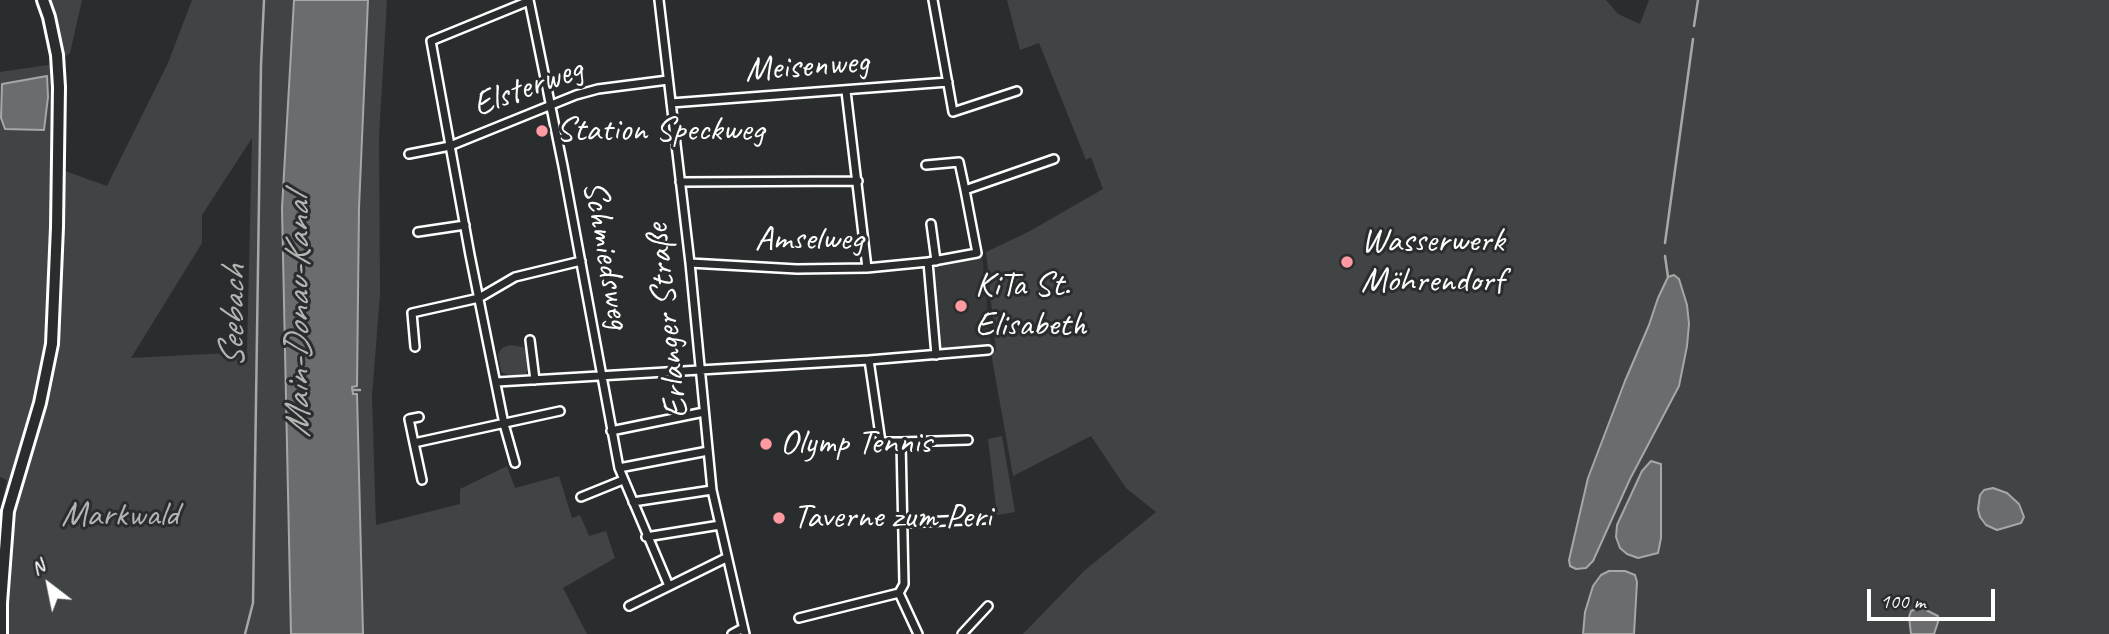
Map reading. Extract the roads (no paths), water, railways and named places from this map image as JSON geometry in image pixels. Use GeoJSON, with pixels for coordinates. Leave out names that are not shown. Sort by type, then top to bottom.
{"type":"FeatureCollection","features":[{"type":"Feature","properties":{"kind":"street"},"geometry":{"type":"LineString","coordinates":[[1,634],[8,511],[40,403],[52,344],[59,87],[57,55],[43,0]]}},
{"type":"Feature","properties":{"kind":"street"},"geometry":{"type":"LineString","coordinates":[[515,463],[504,424],[431,41],[529,0]]}},
{"type":"Feature","properties":{"kind":"street","name":"Schmiedsweg"},"geometry":{"type":"LineString","coordinates":[[529,0],[619,468],[669,586]]}},
{"type":"Feature","properties":{"kind":"street","name":"Erlanger Straße"},"geometry":{"type":"LineString","coordinates":[[659,0],[690,263],[712,490],[744,631]]}},
{"type":"Feature","properties":{"kind":"street"},"geometry":{"type":"LineString","coordinates":[[933,0],[953,112],[1017,91]]}},
{"type":"Feature","properties":{"kind":"street","name":"Elsterweg"},"geometry":{"type":"LineString","coordinates":[[409,154],[450,146],[549,105],[598,89],[668,80]]}},
{"type":"Feature","properties":{"kind":"street","name":"Meisenweg"},"geometry":{"type":"LineString","coordinates":[[671,103],[948,82]]}},
{"type":"Feature","properties":{"kind":"street"},"geometry":{"type":"LineString","coordinates":[[846,91],[867,268]]}},
{"type":"Feature","properties":{"kind":"street"},"geometry":{"type":"LineString","coordinates":[[965,190],[1054,159]]}},
{"type":"Feature","properties":{"kind":"street","name":"Amselweg"},"geometry":{"type":"LineString","coordinates":[[690,263],[867,268],[932,262],[977,253],[959,162],[926,165]]}},
{"type":"Feature","properties":{"kind":"street"},"geometry":{"type":"LineString","coordinates":[[680,182],[858,181]]}},
{"type":"Feature","properties":{"kind":"street"},"geometry":{"type":"LineString","coordinates":[[931,224],[936,355]]}},
{"type":"Feature","properties":{"kind":"street"},"geometry":{"type":"LineString","coordinates":[[418,232],[465,225]]}},
{"type":"Feature","properties":{"kind":"street"},"geometry":{"type":"LineString","coordinates":[[415,347],[412,313],[480,298],[515,277],[581,261]]}},
{"type":"Feature","properties":{"kind":"street"},"geometry":{"type":"LineString","coordinates":[[530,341],[536,380]]}},
{"type":"Feature","properties":{"kind":"street"},"geometry":{"type":"LineString","coordinates":[[497,382],[701,371],[988,350]]}},
{"type":"Feature","properties":{"kind":"street"},"geometry":{"type":"LineString","coordinates":[[869,360],[881,442],[968,440]]}},
{"type":"Feature","properties":{"kind":"street"},"geometry":{"type":"LineString","coordinates":[[414,443],[560,411]]}},
{"type":"Feature","properties":{"kind":"street"},"geometry":{"type":"LineString","coordinates":[[611,431],[704,412]]}},
{"type":"Feature","properties":{"kind":"street"},"geometry":{"type":"LineString","coordinates":[[419,417],[410,419],[422,480]]}},
{"type":"Feature","properties":{"kind":"street"},"geometry":{"type":"LineString","coordinates":[[799,618],[898,593],[904,584],[901,442]]}},
{"type":"Feature","properties":{"kind":"street"},"geometry":{"type":"LineString","coordinates":[[619,468],[708,451]]}},
{"type":"Feature","properties":{"kind":"street"},"geometry":{"type":"LineString","coordinates":[[581,497],[623,480]]}},
{"type":"Feature","properties":{"kind":"street"},"geometry":{"type":"LineString","coordinates":[[633,502],[712,490]]}},
{"type":"Feature","properties":{"kind":"street"},"geometry":{"type":"LineString","coordinates":[[904,523],[984,519]]}},
{"type":"Feature","properties":{"kind":"street"},"geometry":{"type":"LineString","coordinates":[[646,537],[720,525]]}},
{"type":"Feature","properties":{"kind":"street"},"geometry":{"type":"LineString","coordinates":[[629,606],[726,558]]}},
{"type":"Feature","properties":{"kind":"street"},"geometry":{"type":"LineString","coordinates":[[898,593],[918,634]]}},
{"type":"Feature","properties":{"kind":"street"},"geometry":{"type":"LineString","coordinates":[[962,634],[988,606]]}},
{"type":"Feature","properties":{"kind":"street"},"geometry":{"type":"LineString","coordinates":[[732,634],[744,631]]}},
{"type":"Feature","properties":{"kind":"water","name":"Main-Donau-Kanal"},"geometry":{"type":"Polygon","coordinates":[[[294,0],[368,0],[359,208],[357,386],[352,387],[353,394],[357,394],[363,634],[291,634],[282,208],[294,0]]]}},
{"type":"Feature","properties":{"kind":"water"},"geometry":{"type":"Polygon","coordinates":[[[47,76],[48,97],[44,130],[5,129],[1,118],[2,84],[47,76]]]}},
{"type":"Feature","properties":{"kind":"water"},"geometry":{"type":"Polygon","coordinates":[[[1674,275],[1679,279],[1687,305],[1689,324],[1679,386],[1630,479],[1593,561],[1586,568],[1576,569],[1570,566],[1569,560],[1588,478],[1658,298],[1668,277],[1674,275]]]}},
{"type":"Feature","properties":{"kind":"water"},"geometry":{"type":"Polygon","coordinates":[[[1651,461],[1661,464],[1661,538],[1658,553],[1638,558],[1620,548],[1616,537],[1617,525],[1642,471],[1651,461]]]}},
{"type":"Feature","properties":{"kind":"water"},"geometry":{"type":"Polygon","coordinates":[[[1993,488],[2007,493],[2019,504],[2024,517],[2021,523],[1997,530],[1986,525],[1978,509],[1980,495],[1984,490],[1993,488]]]}},
{"type":"Feature","properties":{"kind":"water"},"geometry":{"type":"Polygon","coordinates":[[[1609,571],[1625,571],[1635,575],[1637,582],[1634,634],[1583,634],[1585,612],[1593,586],[1601,575],[1609,571]]]}},
{"type":"Feature","properties":{"kind":"water"},"geometry":{"type":"Polygon","coordinates":[[[1920,607],[1938,616],[1934,634],[1911,634],[1911,611],[1920,607]]]}},
{"type":"Feature","properties":{"kind":"waterway","name":"Seebach"},"geometry":{"type":"LineString","coordinates":[[245,634],[253,603],[264,0]]}},
{"type":"Feature","properties":{"kind":"waterway"},"geometry":{"type":"LineString","coordinates":[[1694,26],[1698,0]]}},
{"type":"Feature","properties":{"kind":"waterway"},"geometry":{"type":"LineString","coordinates":[[1665,243],[1693,39]]}},
{"type":"Feature","properties":{"kind":"waterway"},"geometry":{"type":"LineString","coordinates":[[1665,256],[1668,277]]}},
{"type":"Feature","properties":{"kind":"waterway"},"geometry":{"type":"LineString","coordinates":[[353,390],[360,390]]}},
{"type":"Feature","properties":{"kind":"place","name":"Station Speckweg"},"geometry":{"type":"Point","coordinates":[542,131]}},
{"type":"Feature","properties":{"kind":"place","name":"Wasserwerk Möhrendorf"},"geometry":{"type":"Point","coordinates":[1347,262]}},
{"type":"Feature","properties":{"kind":"place","name":"KiTa St. Elisabeth"},"geometry":{"type":"Point","coordinates":[961,306]}},
{"type":"Feature","properties":{"kind":"place","name":"Olymp Tennis"},"geometry":{"type":"Point","coordinates":[766,444]}},
{"type":"Feature","properties":{"kind":"place","name":"Taverne zum Peri"},"geometry":{"type":"Point","coordinates":[779,518]}},
{"type":"Feature","properties":{"kind":"park label","name":"Markwald"},"geometry":{"type":"Point","coordinates":[120,516]}}]}
